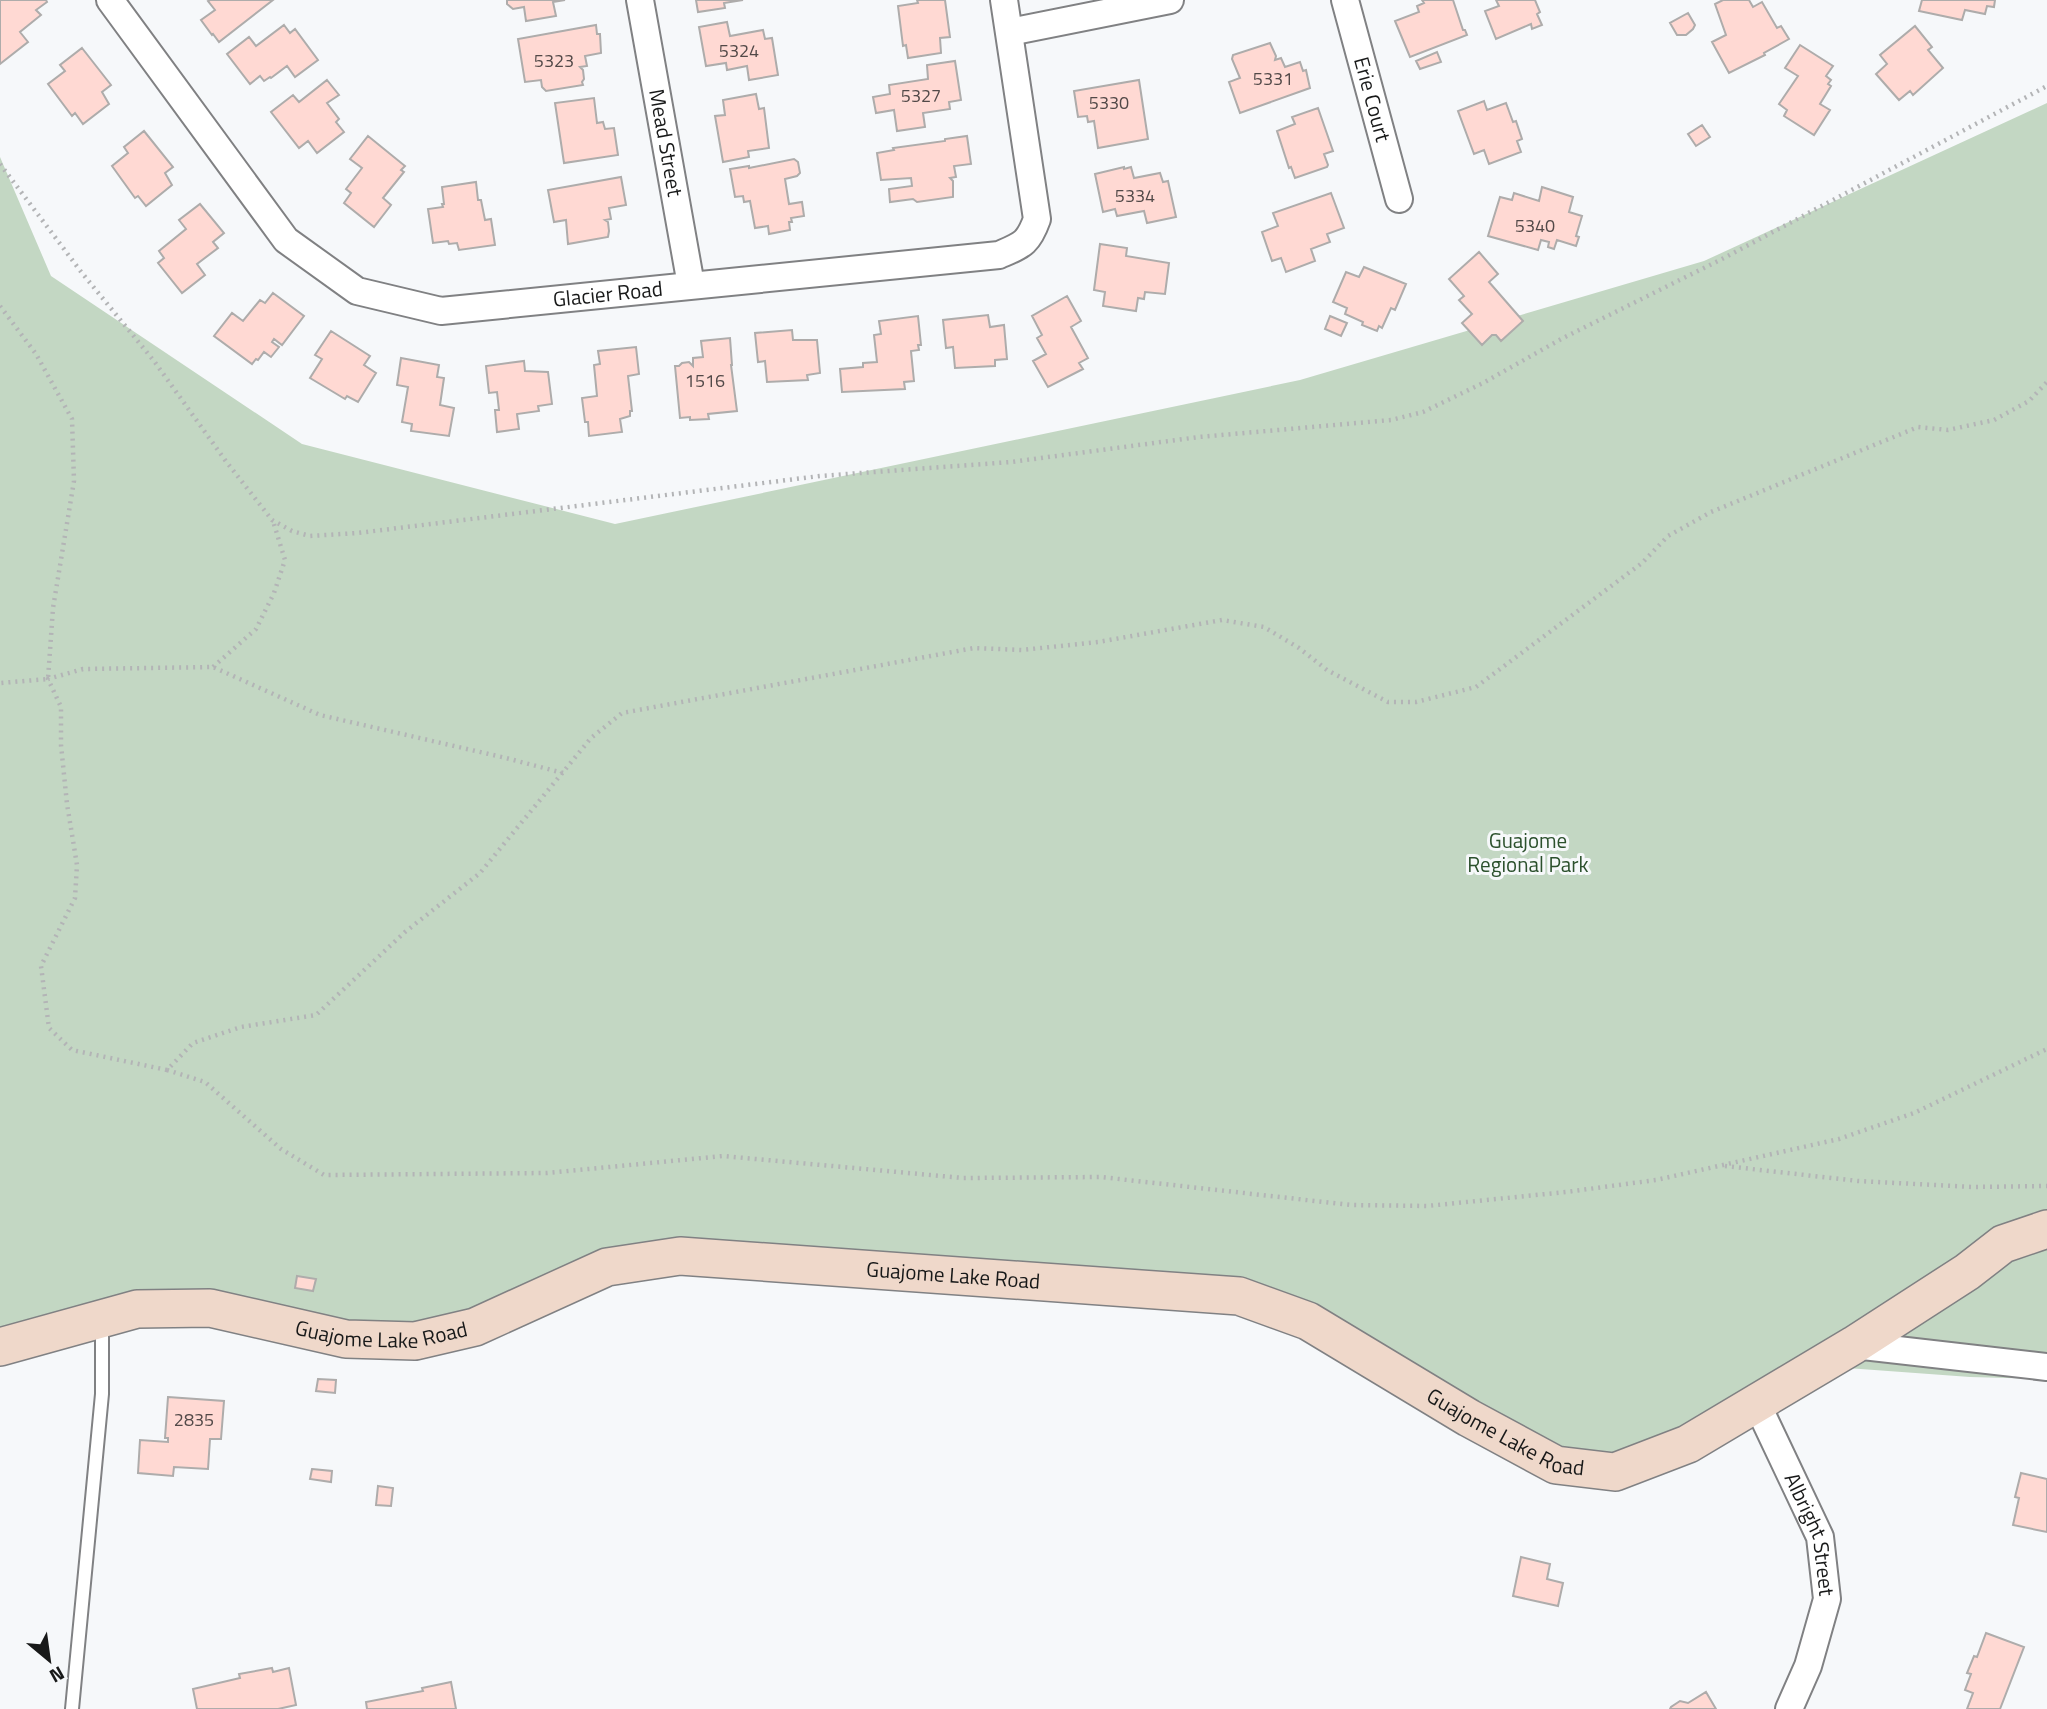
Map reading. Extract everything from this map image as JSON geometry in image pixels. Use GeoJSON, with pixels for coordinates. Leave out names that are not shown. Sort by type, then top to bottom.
{"type":"FeatureCollection","features":[{"type":"Feature","properties":{"kind":"street","name":"Glacier Road"},"geometry":{"type":"LineString","coordinates":[[110,0],[286,240],[357,291],[441,311],[999,255],[1024,245],[1037,219],[1004,0]]}},
{"type":"Feature","properties":{"kind":"street","name":"Mead Street"},"geometry":{"type":"LineString","coordinates":[[640,0],[691,285]]}},
{"type":"Feature","properties":{"kind":"street"},"geometry":{"type":"LineString","coordinates":[[1010,32],[1170,0]]}},
{"type":"Feature","properties":{"kind":"street","name":"Erie Court"},"geometry":{"type":"LineString","coordinates":[[1345,0],[1399,199]]}},
{"type":"Feature","properties":{"kind":"street","name":"Guajome Lake Road"},"geometry":{"type":"LineString","coordinates":[[0,1347],[137,1309],[210,1308],[346,1339],[415,1341],[475,1327],[607,1267],[680,1256],[1239,1296],[1308,1321],[1469,1418],[1556,1465],[1615,1472],[1688,1444],[1854,1345],[1967,1272],[2003,1244],[2047,1229]]}},
{"type":"Feature","properties":{"kind":"street"},"geometry":{"type":"LineString","coordinates":[[1854,1345],[2047,1367]]}},
{"type":"Feature","properties":{"kind":"street","name":"Albright Street"},"geometry":{"type":"LineString","coordinates":[[1757,1404],[1820,1537],[1827,1599],[1808,1666],[1789,1709]]}},
{"type":"Feature","properties":{"kind":"lane"},"geometry":{"type":"LineString","coordinates":[[72,1709],[102,1394],[102,1318]]}},
{"type":"Feature","properties":{"kind":"path"},"geometry":{"type":"LineString","coordinates":[[272,520],[292,531],[310,536],[358,533],[820,476],[1011,462],[1199,436],[1391,420],[1423,412],[1483,383],[1563,338],[1724,258],[2047,86]]}},
{"type":"Feature","properties":{"kind":"path"},"geometry":{"type":"LineString","coordinates":[[0,164],[82,273],[154,361],[272,520],[285,560],[274,593],[256,629],[213,667]]}},
{"type":"Feature","properties":{"kind":"path"},"geometry":{"type":"LineString","coordinates":[[0,306],[36,354],[72,419],[74,481],[54,608],[48,679],[61,707],[62,757],[77,865],[75,898],[41,966],[49,1028],[72,1050],[167,1070],[205,1082],[281,1149],[324,1175],[547,1173],[723,1156],[963,1178],[1101,1177],[1351,1205],[1427,1206],[1656,1180],[1839,1139],[1914,1113],[2047,1049]]}},
{"type":"Feature","properties":{"kind":"path"},"geometry":{"type":"LineString","coordinates":[[167,1070],[193,1043],[241,1027],[316,1015],[405,932],[481,873],[591,738],[622,713],[974,648],[1022,650],[1098,642],[1222,620],[1264,627],[1299,648],[1327,670],[1388,702],[1416,702],[1476,687],[1642,563],[1668,536],[1711,512],[1919,427],[1948,430],[1994,420],[2029,401],[2047,382]]}},
{"type":"Feature","properties":{"kind":"path"},"geometry":{"type":"LineString","coordinates":[[0,683],[48,679],[83,669],[213,667],[320,715],[563,773]]}},
{"type":"Feature","properties":{"kind":"path"},"geometry":{"type":"LineString","coordinates":[[1721,1165],[1858,1181],[1973,1187],[2047,1186]]}},
{"type":"Feature","properties":{"kind":"green space","name":"Guajome Regional Park"},"geometry":{"type":"Polygon","coordinates":[[[2047,103],[2047,1379],[1970,1377],[1806,1365],[1595,1473],[1298,1316],[682,1255],[438,1338],[238,1313],[0,1346],[0,157],[51,276],[302,444],[615,524],[1300,380],[1704,261],[2047,103]]]}},
{"type":"Feature","properties":{"kind":"building"},"geometry":{"type":"Polygon","coordinates":[[[0,0],[47,2],[36,10],[41,15],[20,32],[28,42],[0,64],[0,0]]]}},
{"type":"Feature","properties":{"kind":"building"},"geometry":{"type":"Polygon","coordinates":[[[273,0],[219,42],[201,20],[215,10],[208,1],[273,0]]]}},
{"type":"Feature","properties":{"kind":"building"},"geometry":{"type":"Polygon","coordinates":[[[507,0],[565,0],[553,2],[556,16],[526,21],[524,7],[513,9],[507,4],[507,0]]]}},
{"type":"Feature","properties":{"kind":"building"},"geometry":{"type":"Polygon","coordinates":[[[696,0],[743,0],[724,3],[725,8],[698,12],[696,0]]]}},
{"type":"Feature","properties":{"kind":"building"},"geometry":{"type":"Polygon","coordinates":[[[917,0],[945,0],[950,37],[940,38],[941,53],[908,58],[906,45],[903,46],[898,6],[918,3],[917,0]]]}},
{"type":"Feature","properties":{"kind":"building"},"geometry":{"type":"Polygon","coordinates":[[[1422,0],[1453,0],[1467,35],[1410,57],[1395,21],[1419,12],[1417,6],[1424,3],[1422,0]]]}},
{"type":"Feature","properties":{"kind":"building"},"geometry":{"type":"Polygon","coordinates":[[[1496,0],[1535,0],[1542,25],[1532,29],[1531,24],[1496,39],[1485,11],[1499,6],[1496,0]]]}},
{"type":"Feature","properties":{"kind":"building"},"geometry":{"type":"Polygon","coordinates":[[[1723,0],[1749,0],[1753,7],[1762,2],[1777,28],[1781,26],[1789,39],[1729,73],[1712,42],[1726,35],[1715,4],[1723,0]]]}},
{"type":"Feature","properties":{"kind":"building"},"geometry":{"type":"Polygon","coordinates":[[[1922,0],[1995,0],[1994,7],[1987,6],[1985,14],[1965,10],[1962,20],[1919,11],[1922,0]]]}},
{"type":"Feature","properties":{"kind":"building"},"geometry":{"type":"Polygon","coordinates":[[[1688,13],[1695,25],[1693,29],[1686,35],[1677,35],[1670,23],[1688,13]]]}},
{"type":"Feature","properties":{"kind":"building"},"geometry":{"type":"Polygon","coordinates":[[[727,22],[730,36],[763,30],[765,39],[772,38],[778,75],[749,80],[747,66],[727,70],[726,63],[706,66],[699,27],[727,22]]]}},
{"type":"Feature","properties":{"kind":"building"},"geometry":{"type":"Polygon","coordinates":[[[284,25],[290,33],[295,29],[318,60],[295,77],[287,66],[271,78],[264,81],[260,76],[250,84],[227,54],[249,37],[256,46],[284,25]]]}},
{"type":"Feature","properties":{"kind":"building"},"geometry":{"type":"Polygon","coordinates":[[[596,25],[597,34],[600,34],[601,53],[585,56],[587,66],[580,67],[583,70],[583,85],[546,91],[541,80],[525,82],[518,39],[596,25]]]}},
{"type":"Feature","properties":{"kind":"building"},"geometry":{"type":"Polygon","coordinates":[[[1915,26],[1932,47],[1928,50],[1943,68],[1913,95],[1910,91],[1899,100],[1876,74],[1887,64],[1880,55],[1915,26]]]}},
{"type":"Feature","properties":{"kind":"building"},"geometry":{"type":"Polygon","coordinates":[[[1270,43],[1275,60],[1281,58],[1285,67],[1300,62],[1303,71],[1306,70],[1310,88],[1240,113],[1229,82],[1240,78],[1232,59],[1233,55],[1270,43]]]}},
{"type":"Feature","properties":{"kind":"building"},"geometry":{"type":"Polygon","coordinates":[[[1800,45],[1833,66],[1826,76],[1831,80],[1828,84],[1831,86],[1820,104],[1830,110],[1814,135],[1784,116],[1787,110],[1779,104],[1798,76],[1785,68],[1800,45]]]}},
{"type":"Feature","properties":{"kind":"building"},"geometry":{"type":"Polygon","coordinates":[[[82,48],[111,85],[102,92],[109,104],[83,124],[75,113],[72,116],[48,84],[65,71],[60,65],[82,48]]]}},
{"type":"Feature","properties":{"kind":"building"},"geometry":{"type":"Polygon","coordinates":[[[1437,52],[1441,62],[1420,69],[1416,61],[1437,52]]]}},
{"type":"Feature","properties":{"kind":"building"},"geometry":{"type":"Polygon","coordinates":[[[955,61],[961,100],[949,102],[950,109],[923,113],[925,127],[897,131],[894,110],[876,113],[873,97],[890,94],[889,85],[928,79],[927,65],[955,61]]]}},
{"type":"Feature","properties":{"kind":"building"},"geometry":{"type":"Polygon","coordinates":[[[327,80],[339,95],[327,103],[339,119],[336,122],[344,132],[317,153],[308,141],[299,148],[271,112],[293,95],[299,102],[327,80]]]}},
{"type":"Feature","properties":{"kind":"building"},"geometry":{"type":"Polygon","coordinates":[[[1139,80],[1148,139],[1098,148],[1094,121],[1088,122],[1087,116],[1078,117],[1074,91],[1139,80]]]}},
{"type":"Feature","properties":{"kind":"building"},"geometry":{"type":"Polygon","coordinates":[[[756,94],[759,109],[764,108],[769,148],[748,151],[749,157],[723,162],[715,116],[725,115],[723,100],[756,94]]]}},
{"type":"Feature","properties":{"kind":"building"},"geometry":{"type":"Polygon","coordinates":[[[594,98],[597,123],[603,122],[605,129],[614,128],[618,155],[564,163],[555,103],[594,98]]]}},
{"type":"Feature","properties":{"kind":"building"},"geometry":{"type":"Polygon","coordinates":[[[1484,101],[1487,110],[1506,103],[1522,139],[1517,141],[1521,152],[1489,164],[1484,150],[1474,154],[1458,111],[1484,101]]]}},
{"type":"Feature","properties":{"kind":"building"},"geometry":{"type":"Polygon","coordinates":[[[1318,108],[1333,151],[1324,154],[1327,167],[1295,178],[1277,131],[1295,124],[1292,117],[1318,108]]]}},
{"type":"Feature","properties":{"kind":"building"},"geometry":{"type":"Polygon","coordinates":[[[1702,125],[1710,137],[1696,146],[1688,134],[1702,125]]]}},
{"type":"Feature","properties":{"kind":"building"},"geometry":{"type":"Polygon","coordinates":[[[144,131],[173,167],[165,173],[172,185],[146,206],[138,196],[135,198],[112,166],[128,153],[124,147],[144,131]]]}},
{"type":"Feature","properties":{"kind":"building"},"geometry":{"type":"Polygon","coordinates":[[[368,136],[405,166],[401,170],[404,172],[383,198],[391,205],[374,227],[344,203],[351,193],[346,189],[362,168],[350,159],[368,136]]]}},
{"type":"Feature","properties":{"kind":"building"},"geometry":{"type":"Polygon","coordinates":[[[967,136],[971,164],[954,166],[956,177],[950,178],[953,181],[953,197],[917,202],[913,199],[890,202],[889,189],[912,186],[911,178],[881,180],[877,153],[967,136]]]}},
{"type":"Feature","properties":{"kind":"building"},"geometry":{"type":"Polygon","coordinates":[[[794,159],[798,162],[800,173],[785,179],[789,204],[802,202],[804,216],[791,218],[790,230],[769,234],[768,226],[755,228],[750,201],[744,202],[743,196],[735,197],[730,169],[794,159]]]}},
{"type":"Feature","properties":{"kind":"building"},"geometry":{"type":"Polygon","coordinates":[[[1131,167],[1134,178],[1160,173],[1163,182],[1168,181],[1176,217],[1147,223],[1144,211],[1117,216],[1115,209],[1103,212],[1095,174],[1131,167]]]}},
{"type":"Feature","properties":{"kind":"building"},"geometry":{"type":"Polygon","coordinates":[[[621,177],[626,205],[609,208],[611,219],[605,220],[608,222],[608,237],[568,244],[566,220],[554,222],[548,190],[621,177]]]}},
{"type":"Feature","properties":{"kind":"building"},"geometry":{"type":"Polygon","coordinates":[[[476,182],[478,200],[481,200],[485,220],[491,219],[495,245],[459,250],[457,243],[433,243],[428,209],[443,207],[442,187],[476,182]]]}},
{"type":"Feature","properties":{"kind":"building"},"geometry":{"type":"Polygon","coordinates":[[[1542,187],[1573,197],[1569,212],[1582,216],[1576,246],[1557,240],[1554,249],[1548,247],[1549,242],[1541,240],[1538,250],[1488,236],[1500,197],[1512,200],[1514,193],[1539,201],[1542,187]]]}},
{"type":"Feature","properties":{"kind":"building"},"geometry":{"type":"Polygon","coordinates":[[[1331,193],[1344,228],[1327,234],[1330,242],[1311,249],[1315,261],[1286,272],[1281,258],[1272,261],[1262,232],[1278,226],[1273,213],[1331,193]]]}},
{"type":"Feature","properties":{"kind":"building"},"geometry":{"type":"Polygon","coordinates":[[[200,204],[224,233],[213,242],[218,248],[197,264],[205,275],[182,293],[158,263],[164,258],[159,251],[186,229],[179,220],[200,204]]]}},
{"type":"Feature","properties":{"kind":"building"},"geometry":{"type":"Polygon","coordinates":[[[1100,244],[1127,248],[1126,256],[1169,263],[1165,294],[1145,292],[1144,299],[1138,298],[1136,311],[1103,306],[1105,292],[1094,290],[1100,244]]]}},
{"type":"Feature","properties":{"kind":"building"},"geometry":{"type":"Polygon","coordinates":[[[1479,252],[1498,274],[1489,282],[1523,321],[1501,341],[1496,335],[1492,335],[1482,345],[1462,323],[1472,314],[1459,300],[1464,296],[1449,279],[1479,252]]]}},
{"type":"Feature","properties":{"kind":"building"},"geometry":{"type":"Polygon","coordinates":[[[1364,267],[1406,284],[1395,310],[1391,308],[1382,328],[1379,326],[1377,331],[1345,314],[1347,308],[1333,302],[1346,272],[1359,277],[1364,267]]]}},
{"type":"Feature","properties":{"kind":"building"},"geometry":{"type":"Polygon","coordinates":[[[273,293],[304,316],[282,345],[274,339],[272,342],[279,347],[271,357],[264,352],[252,364],[214,336],[232,313],[243,321],[260,300],[265,303],[273,293]]]}},
{"type":"Feature","properties":{"kind":"building"},"geometry":{"type":"Polygon","coordinates":[[[1067,296],[1081,321],[1071,327],[1088,358],[1079,363],[1083,369],[1048,387],[1033,361],[1046,354],[1037,338],[1042,335],[1032,316],[1067,296]]]}},
{"type":"Feature","properties":{"kind":"building"},"geometry":{"type":"Polygon","coordinates":[[[988,315],[990,327],[1004,325],[1007,359],[995,360],[995,366],[955,368],[953,347],[946,348],[943,320],[988,315]]]}},
{"type":"Feature","properties":{"kind":"building"},"geometry":{"type":"Polygon","coordinates":[[[918,316],[921,345],[918,345],[919,350],[911,351],[914,381],[904,382],[905,389],[842,392],[840,369],[863,367],[863,363],[877,362],[874,335],[881,334],[879,321],[918,316]]]}},
{"type":"Feature","properties":{"kind":"building"},"geometry":{"type":"Polygon","coordinates":[[[1330,316],[1347,323],[1341,336],[1325,329],[1330,316]]]}},
{"type":"Feature","properties":{"kind":"building"},"geometry":{"type":"Polygon","coordinates":[[[792,330],[793,340],[817,340],[820,373],[807,375],[808,380],[767,382],[765,361],[758,362],[755,333],[792,330]]]}},
{"type":"Feature","properties":{"kind":"building"},"geometry":{"type":"Polygon","coordinates":[[[331,331],[370,356],[364,365],[376,373],[358,402],[347,396],[345,399],[310,378],[322,359],[315,355],[331,331]]]}},
{"type":"Feature","properties":{"kind":"building"},"geometry":{"type":"Polygon","coordinates":[[[730,338],[737,411],[708,414],[709,419],[680,418],[675,366],[689,362],[693,366],[693,358],[703,357],[701,341],[730,338]]]}},
{"type":"Feature","properties":{"kind":"building"},"geometry":{"type":"Polygon","coordinates":[[[636,347],[639,374],[628,376],[632,411],[630,416],[620,419],[622,432],[589,436],[582,398],[597,396],[594,365],[600,364],[598,351],[636,347]]]}},
{"type":"Feature","properties":{"kind":"building"},"geometry":{"type":"Polygon","coordinates":[[[401,358],[439,365],[437,377],[444,378],[440,405],[454,408],[449,436],[411,431],[412,424],[402,422],[408,387],[397,385],[401,358]]]}},
{"type":"Feature","properties":{"kind":"building"},"geometry":{"type":"Polygon","coordinates":[[[524,361],[525,371],[548,372],[552,404],[538,406],[539,411],[517,414],[519,429],[497,432],[497,392],[489,393],[486,366],[524,361]]]}},
{"type":"Feature","properties":{"kind":"building"},"geometry":{"type":"Polygon","coordinates":[[[297,1276],[316,1279],[313,1291],[295,1288],[297,1276]]]}},
{"type":"Feature","properties":{"kind":"building"},"geometry":{"type":"Polygon","coordinates":[[[318,1379],[336,1380],[335,1393],[316,1391],[318,1379]]]}},
{"type":"Feature","properties":{"kind":"building"},"geometry":{"type":"Polygon","coordinates":[[[168,1397],[224,1401],[221,1439],[210,1439],[208,1469],[174,1467],[173,1476],[138,1473],[140,1440],[168,1442],[168,1438],[165,1438],[168,1397]]]}},
{"type":"Feature","properties":{"kind":"building"},"geometry":{"type":"Polygon","coordinates":[[[312,1469],[332,1471],[331,1482],[310,1479],[312,1469]]]}},
{"type":"Feature","properties":{"kind":"building"},"geometry":{"type":"Polygon","coordinates":[[[2021,1473],[2047,1479],[2047,1532],[2013,1525],[2019,1498],[2015,1497],[2021,1473]]]}},
{"type":"Feature","properties":{"kind":"building"},"geometry":{"type":"Polygon","coordinates":[[[378,1486],[393,1488],[391,1506],[376,1505],[378,1486]]]}},
{"type":"Feature","properties":{"kind":"building"},"geometry":{"type":"Polygon","coordinates":[[[1521,1557],[1550,1564],[1547,1579],[1563,1583],[1558,1606],[1513,1596],[1521,1557]]]}},
{"type":"Feature","properties":{"kind":"building"},"geometry":{"type":"Polygon","coordinates":[[[1986,1633],[2024,1647],[2000,1709],[1967,1709],[1973,1693],[1965,1690],[1971,1674],[1967,1673],[1974,1656],[1977,1657],[1986,1633]]]}},
{"type":"Feature","properties":{"kind":"building"},"geometry":{"type":"Polygon","coordinates":[[[272,1668],[273,1672],[289,1668],[296,1705],[278,1709],[197,1709],[193,1689],[240,1678],[239,1674],[272,1668]]]}},
{"type":"Feature","properties":{"kind":"building"},"geometry":{"type":"Polygon","coordinates":[[[451,1682],[456,1709],[367,1709],[366,1702],[423,1691],[422,1688],[451,1682]]]}},
{"type":"Feature","properties":{"kind":"building"},"geometry":{"type":"Polygon","coordinates":[[[1706,1692],[1716,1709],[1670,1709],[1680,1701],[1688,1703],[1706,1692]]]}}]}
